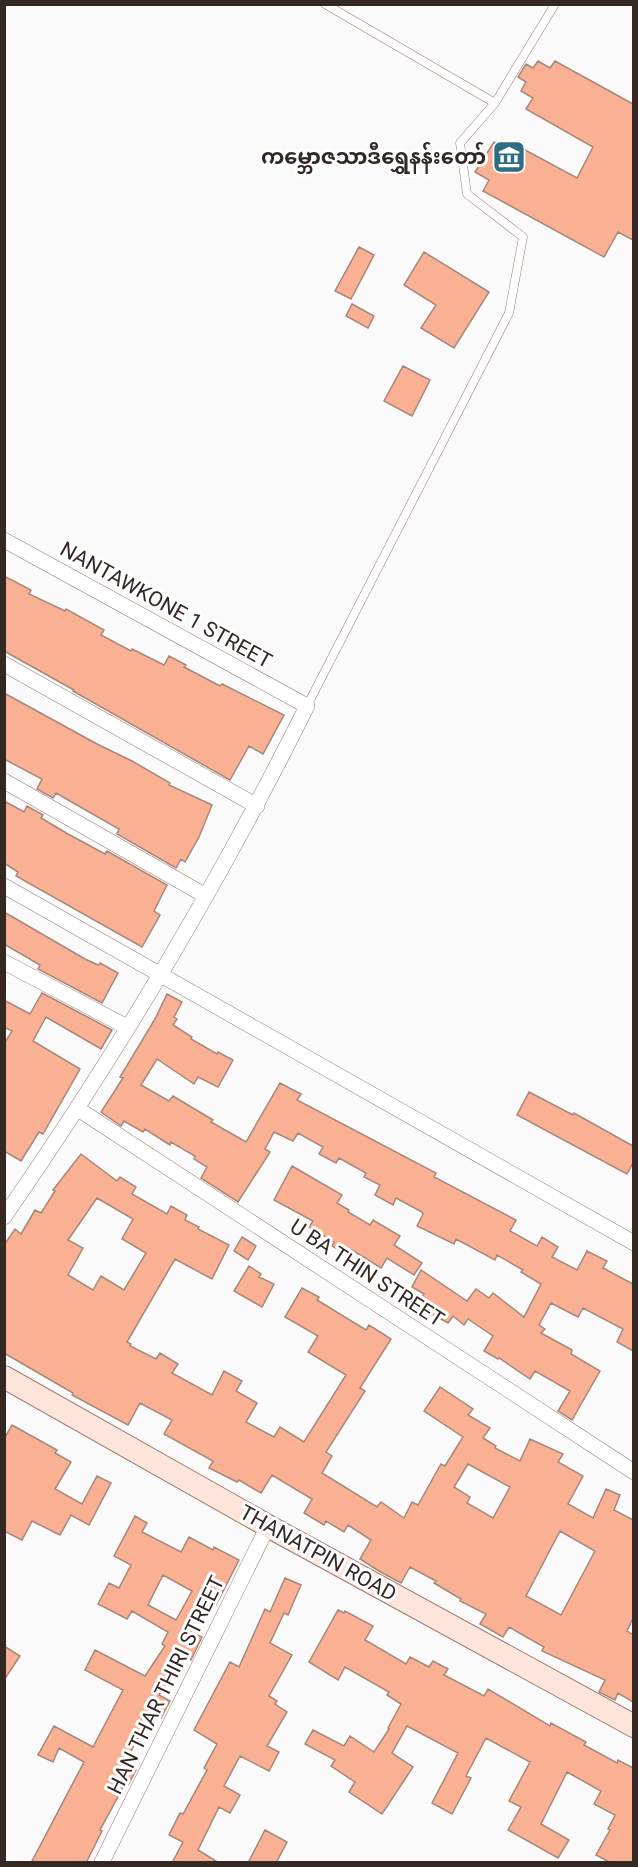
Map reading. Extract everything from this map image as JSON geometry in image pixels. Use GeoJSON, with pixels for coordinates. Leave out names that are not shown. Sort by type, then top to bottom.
{"type":"FeatureCollection","features":[{"type":"Feature","properties":{"kind":"main road","name":"THANATPIN ROAD"},"geometry":{"type":"LineString","coordinates":[[4,1377],[268,1526],[633,1726]]}},
{"type":"Feature","properties":{"kind":"street","name":"NANTAWKONE 1 STREET"},"geometry":{"type":"LineString","coordinates":[[4,540],[307,706]]}},
{"type":"Feature","properties":{"kind":"street"},"geometry":{"type":"LineString","coordinates":[[4,664],[257,806]]}},
{"type":"Feature","properties":{"kind":"street"},"geometry":{"type":"LineString","coordinates":[[4,1217],[78,1109],[206,896],[257,806],[307,706]]}},
{"type":"Feature","properties":{"kind":"street"},"geometry":{"type":"LineString","coordinates":[[4,781],[206,896]]}},
{"type":"Feature","properties":{"kind":"street"},"geometry":{"type":"LineString","coordinates":[[4,886],[633,1243]]}},
{"type":"Feature","properties":{"kind":"street"},"geometry":{"type":"LineString","coordinates":[[4,962],[127,1027]]}},
{"type":"Feature","properties":{"kind":"street","name":"U BA THIN STREET"},"geometry":{"type":"LineString","coordinates":[[78,1109],[633,1472]]}},
{"type":"Feature","properties":{"kind":"street","name":"HAN THAR THIRI STREET"},"geometry":{"type":"LineString","coordinates":[[102,1863],[268,1526]]}},
{"type":"Feature","properties":{"kind":"lane"},"geometry":{"type":"LineString","coordinates":[[324,4],[495,103]]}},
{"type":"Feature","properties":{"kind":"lane"},"geometry":{"type":"LineString","coordinates":[[307,706],[509,313],[523,237],[467,194],[460,143],[495,103],[555,4]]}},
{"type":"Feature","properties":{"kind":"building","name":"ကမ္ဘောဇသာဒီရွှေနန်းတော်"},"geometry":{"type":"Polygon","coordinates":[[[538,61],[550,68],[555,61],[633,104],[633,240],[618,232],[604,257],[483,191],[489,180],[475,172],[494,142],[510,152],[514,144],[577,178],[593,147],[526,109],[533,98],[521,91],[526,82],[518,77],[526,64],[533,68],[538,61]]]}},
{"type":"Feature","properties":{"kind":"building"},"geometry":{"type":"Polygon","coordinates":[[[359,247],[374,255],[351,299],[335,291],[359,247]]]}},
{"type":"Feature","properties":{"kind":"building"},"geometry":{"type":"Polygon","coordinates":[[[424,252],[489,292],[454,348],[421,328],[436,305],[404,285],[424,252]]]}},
{"type":"Feature","properties":{"kind":"building"},"geometry":{"type":"Polygon","coordinates":[[[352,304],[374,316],[368,328],[346,316],[352,304]]]}},
{"type":"Feature","properties":{"kind":"building"},"geometry":{"type":"Polygon","coordinates":[[[403,366],[430,380],[412,416],[384,401],[403,366]]]}},
{"type":"Feature","properties":{"kind":"building"},"geometry":{"type":"Polygon","coordinates":[[[4,576],[31,590],[29,594],[65,611],[66,609],[104,630],[101,635],[131,651],[132,649],[164,665],[169,656],[186,665],[184,667],[220,686],[222,684],[284,715],[263,754],[249,746],[230,780],[4,651],[4,576]]]}},
{"type":"Feature","properties":{"kind":"building"},"geometry":{"type":"Polygon","coordinates":[[[4,693],[132,761],[170,783],[169,785],[212,805],[199,837],[185,862],[181,859],[176,868],[117,834],[119,829],[56,793],[53,798],[37,789],[42,779],[4,759],[4,693]]]}},
{"type":"Feature","properties":{"kind":"building"},"geometry":{"type":"Polygon","coordinates":[[[4,801],[24,812],[27,806],[43,815],[41,818],[68,834],[105,854],[107,851],[167,885],[154,911],[160,915],[142,947],[16,876],[18,872],[4,863],[4,801]]]}},
{"type":"Feature","properties":{"kind":"building"},"geometry":{"type":"Polygon","coordinates":[[[4,912],[85,959],[98,965],[100,963],[118,973],[102,1003],[38,969],[40,965],[4,944],[4,912]]]}},
{"type":"Feature","properties":{"kind":"building"},"geometry":{"type":"Polygon","coordinates":[[[42,993],[112,1030],[101,1049],[46,1017],[33,1041],[80,1069],[43,1134],[39,1132],[21,1161],[4,1151],[4,1044],[12,1031],[4,1027],[4,1000],[30,1014],[42,993]]]}},
{"type":"Feature","properties":{"kind":"building"},"geometry":{"type":"Polygon","coordinates":[[[167,994],[182,1002],[174,1017],[177,1019],[173,1025],[192,1037],[191,1039],[233,1060],[218,1087],[198,1077],[194,1084],[157,1059],[141,1085],[169,1101],[173,1096],[246,1142],[280,1083],[301,1094],[297,1100],[436,1173],[434,1177],[516,1220],[510,1231],[537,1246],[542,1237],[558,1247],[552,1257],[577,1270],[587,1251],[607,1261],[603,1268],[633,1284],[633,1351],[617,1342],[623,1329],[583,1308],[578,1317],[551,1303],[539,1325],[545,1329],[541,1333],[572,1350],[571,1354],[600,1371],[572,1420],[558,1411],[570,1391],[535,1371],[530,1379],[499,1358],[484,1351],[493,1336],[468,1319],[464,1325],[453,1316],[448,1323],[430,1313],[417,1304],[424,1294],[412,1287],[421,1270],[467,1301],[476,1289],[489,1298],[493,1293],[524,1317],[541,1284],[521,1272],[523,1270],[497,1255],[495,1260],[456,1239],[454,1244],[417,1226],[422,1212],[396,1198],[393,1205],[375,1195],[380,1185],[364,1177],[366,1173],[339,1158],[336,1163],[319,1154],[323,1147],[298,1133],[293,1141],[274,1132],[265,1149],[270,1152],[238,1202],[201,1178],[207,1167],[194,1159],[195,1156],[171,1142],[170,1145],[145,1129],[143,1132],[124,1121],[121,1126],[101,1112],[123,1078],[120,1077],[155,1019],[167,994]]]}},
{"type":"Feature","properties":{"kind":"building"},"geometry":{"type":"Polygon","coordinates":[[[529,1092],[573,1115],[574,1113],[633,1146],[633,1163],[627,1174],[517,1115],[529,1092]]]}},
{"type":"Feature","properties":{"kind":"building"},"geometry":{"type":"Polygon","coordinates":[[[81,1154],[117,1181],[120,1177],[136,1187],[132,1194],[167,1214],[171,1206],[187,1215],[185,1220],[199,1227],[198,1229],[229,1245],[212,1279],[175,1259],[127,1342],[131,1344],[130,1346],[156,1359],[160,1353],[178,1364],[172,1373],[212,1395],[224,1371],[242,1381],[236,1391],[257,1403],[246,1422],[274,1437],[280,1427],[304,1442],[346,1375],[308,1352],[318,1336],[285,1317],[302,1288],[319,1297],[317,1300],[366,1330],[369,1325],[391,1339],[360,1388],[365,1391],[326,1452],[332,1456],[322,1473],[377,1507],[381,1502],[404,1518],[412,1502],[418,1505],[441,1464],[445,1466],[463,1437],[424,1411],[440,1387],[473,1409],[468,1415],[490,1428],[483,1438],[496,1446],[495,1448],[520,1461],[530,1439],[563,1454],[558,1462],[583,1476],[568,1504],[593,1518],[606,1489],[620,1495],[614,1510],[633,1520],[633,1618],[627,1631],[633,1635],[633,1702],[618,1693],[615,1700],[599,1692],[605,1680],[542,1651],[544,1647],[509,1627],[503,1637],[480,1624],[486,1614],[460,1601],[461,1599],[434,1583],[436,1581],[410,1567],[401,1583],[379,1571],[360,1559],[371,1540],[348,1525],[344,1532],[326,1521],[324,1525],[304,1513],[312,1499],[272,1475],[261,1493],[239,1480],[237,1482],[209,1468],[213,1461],[164,1434],[172,1420],[140,1403],[128,1425],[72,1395],[73,1393],[4,1353],[4,1245],[15,1229],[21,1234],[35,1210],[41,1213],[55,1191],[53,1190],[81,1154]],[[97,1198],[68,1240],[83,1248],[68,1275],[93,1290],[101,1276],[124,1290],[146,1253],[122,1239],[133,1219],[97,1198]],[[468,1464],[454,1487],[470,1497],[467,1503],[493,1518],[510,1487],[468,1464]],[[560,1531],[526,1596],[561,1615],[595,1551],[560,1531]]]}},
{"type":"Feature","properties":{"kind":"building"},"geometry":{"type":"Polygon","coordinates":[[[292,1166],[342,1195],[337,1203],[349,1210],[348,1212],[370,1225],[373,1220],[400,1236],[394,1245],[422,1263],[414,1275],[387,1258],[381,1268],[352,1250],[348,1255],[332,1246],[334,1242],[309,1227],[313,1221],[274,1200],[292,1166]]]}},
{"type":"Feature","properties":{"kind":"building"},"geometry":{"type":"Polygon","coordinates":[[[242,1237],[256,1246],[248,1260],[234,1251],[242,1237]]]}},
{"type":"Feature","properties":{"kind":"building"},"geometry":{"type":"Polygon","coordinates":[[[249,1266],[261,1274],[259,1277],[274,1284],[262,1307],[234,1291],[249,1266]]]}},
{"type":"Feature","properties":{"kind":"building"},"geometry":{"type":"Polygon","coordinates":[[[12,1425],[57,1450],[55,1453],[71,1462],[55,1489],[82,1504],[97,1476],[111,1483],[89,1525],[71,1515],[60,1535],[32,1521],[22,1540],[4,1531],[4,1439],[12,1425]]]}},
{"type":"Feature","properties":{"kind":"building"},"geometry":{"type":"Polygon","coordinates":[[[135,1516],[147,1523],[142,1532],[181,1552],[189,1537],[239,1560],[216,1605],[205,1599],[187,1630],[202,1637],[191,1660],[184,1656],[159,1695],[170,1701],[161,1718],[152,1712],[124,1764],[136,1770],[128,1785],[125,1784],[100,1830],[102,1831],[86,1863],[31,1863],[84,1762],[59,1748],[53,1762],[38,1755],[54,1726],[93,1747],[123,1690],[85,1670],[95,1650],[145,1676],[165,1646],[162,1644],[168,1632],[132,1611],[127,1619],[98,1604],[109,1583],[119,1588],[131,1565],[114,1556],[135,1516]],[[163,1575],[148,1605],[176,1620],[192,1591],[163,1575]]]}},
{"type":"Feature","properties":{"kind":"building"},"geometry":{"type":"Polygon","coordinates":[[[285,1578],[301,1585],[288,1615],[284,1613],[270,1643],[292,1655],[269,1696],[277,1701],[275,1704],[287,1712],[267,1746],[279,1752],[269,1771],[240,1756],[224,1786],[240,1795],[230,1813],[219,1807],[198,1850],[219,1863],[172,1863],[183,1842],[169,1835],[207,1770],[204,1768],[217,1744],[194,1730],[230,1662],[239,1667],[265,1609],[270,1612],[285,1578]]]}},
{"type":"Feature","properties":{"kind":"building"},"geometry":{"type":"Polygon","coordinates":[[[338,1610],[344,1613],[345,1611],[373,1626],[365,1640],[406,1664],[410,1657],[429,1667],[433,1661],[448,1669],[444,1675],[484,1696],[488,1689],[550,1726],[551,1723],[586,1742],[584,1745],[617,1763],[618,1760],[633,1768],[633,1863],[611,1863],[596,1855],[610,1830],[608,1829],[615,1815],[594,1804],[601,1791],[567,1772],[541,1824],[569,1840],[558,1858],[508,1830],[521,1807],[509,1801],[530,1762],[486,1738],[466,1776],[471,1778],[452,1814],[432,1803],[458,1753],[407,1726],[392,1753],[413,1767],[382,1814],[349,1792],[355,1782],[331,1766],[335,1760],[305,1744],[313,1730],[344,1746],[350,1736],[374,1752],[401,1704],[387,1695],[389,1692],[345,1667],[338,1680],[309,1662],[338,1610]]]}},
{"type":"Feature","properties":{"kind":"building"},"geometry":{"type":"Polygon","coordinates":[[[4,1646],[20,1656],[4,1680],[4,1646]]]}},
{"type":"Feature","properties":{"kind":"building"},"geometry":{"type":"Polygon","coordinates":[[[265,1830],[287,1842],[276,1863],[248,1863],[265,1830]]]}},
{"type":"Feature","properties":{"kind":"place","name":"ကမ္ဘောဇသာဒီရွှေနန်းတော်"},"geometry":{"type":"Point","coordinates":[509,157]}}]}
